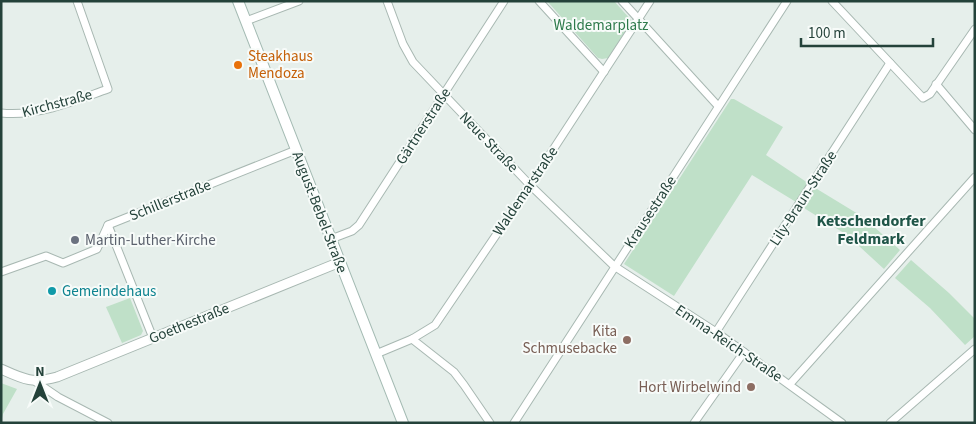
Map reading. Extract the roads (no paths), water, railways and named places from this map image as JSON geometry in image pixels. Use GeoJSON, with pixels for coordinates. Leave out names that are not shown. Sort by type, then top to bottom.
{"type":"FeatureCollection","features":[{"type":"Feature","properties":{"kind":"main road","name":"August-Bebel-Straße"},"geometry":{"type":"LineString","coordinates":[[238,1],[403,423]]}},
{"type":"Feature","properties":{"kind":"street","name":"Kirchstraße"},"geometry":{"type":"LineString","coordinates":[[1,113],[18,115],[36,112],[108,89],[77,1]]}},
{"type":"Feature","properties":{"kind":"street"},"geometry":{"type":"LineString","coordinates":[[246,21],[299,1]]}},
{"type":"Feature","properties":{"kind":"street","name":"Neue Straße"},"geometry":{"type":"LineString","coordinates":[[387,1],[403,44],[413,62],[530,185],[614,266]]}},
{"type":"Feature","properties":{"kind":"street","name":"Gärtnerstraße"},"geometry":{"type":"LineString","coordinates":[[331,239],[352,231],[359,225],[504,1]]}},
{"type":"Feature","properties":{"kind":"street"},"geometry":{"type":"LineString","coordinates":[[539,1],[604,72]]}},
{"type":"Feature","properties":{"kind":"street"},"geometry":{"type":"LineString","coordinates":[[622,1],[718,106]]}},
{"type":"Feature","properties":{"kind":"street","name":"Waldemarstraße"},"geometry":{"type":"LineString","coordinates":[[376,354],[412,339],[430,330],[435,325],[530,185],[650,1]]}},
{"type":"Feature","properties":{"kind":"street","name":"Krausestraße"},"geometry":{"type":"LineString","coordinates":[[514,423],[787,1]]}},
{"type":"Feature","properties":{"kind":"street"},"geometry":{"type":"LineString","coordinates":[[834,2],[923,98],[930,94],[975,28]]}},
{"type":"Feature","properties":{"kind":"street","name":"Lily-Braun-Straße"},"geometry":{"type":"LineString","coordinates":[[716,332],[890,63]]}},
{"type":"Feature","properties":{"kind":"street"},"geometry":{"type":"LineString","coordinates":[[936,84],[975,130]]}},
{"type":"Feature","properties":{"kind":"street","name":"Schillerstraße"},"geometry":{"type":"LineString","coordinates":[[108,225],[296,150]]}},
{"type":"Feature","properties":{"kind":"street"},"geometry":{"type":"LineString","coordinates":[[790,384],[975,177]]}},
{"type":"Feature","properties":{"kind":"street"},"geometry":{"type":"LineString","coordinates":[[1,272],[46,256],[63,263],[97,249],[108,225]]}},
{"type":"Feature","properties":{"kind":"street"},"geometry":{"type":"LineString","coordinates":[[108,225],[153,338]]}},
{"type":"Feature","properties":{"kind":"street","name":"Goethestraße"},"geometry":{"type":"LineString","coordinates":[[36,382],[57,377],[340,262]]}},
{"type":"Feature","properties":{"kind":"street","name":"Emma-Reich-Straße"},"geometry":{"type":"LineString","coordinates":[[614,266],[716,332],[842,423]]}},
{"type":"Feature","properties":{"kind":"street"},"geometry":{"type":"LineString","coordinates":[[412,339],[454,372],[490,423]]}},
{"type":"Feature","properties":{"kind":"street"},"geometry":{"type":"LineString","coordinates":[[890,423],[975,349]]}},
{"type":"Feature","properties":{"kind":"street"},"geometry":{"type":"LineString","coordinates":[[694,423],[744,352]]}},
{"type":"Feature","properties":{"kind":"street"},"geometry":{"type":"LineString","coordinates":[[1,369],[36,382],[58,397],[108,423]]}},
{"type":"Feature","properties":{"kind":"place","name":"Steakhaus Mendoza"},"geometry":{"type":"Point","coordinates":[238,65]}},
{"type":"Feature","properties":{"kind":"place","name":"Martin-Luther-Kirche"},"geometry":{"type":"Point","coordinates":[75,240]}},
{"type":"Feature","properties":{"kind":"place","name":"Gemeindehaus"},"geometry":{"type":"Point","coordinates":[52,291]}},
{"type":"Feature","properties":{"kind":"place","name":"Kita Schmusebacke"},"geometry":{"type":"Point","coordinates":[627,340]}},
{"type":"Feature","properties":{"kind":"place","name":"Hort Wirbelwind"},"geometry":{"type":"Point","coordinates":[751,387]}},
{"type":"Feature","properties":{"kind":"district","name":"Ketschendorfer Feldmark"},"geometry":{"type":"Point","coordinates":[871,229]}},
{"type":"Feature","properties":{"kind":"park label","name":"Waldemarplatz"},"geometry":{"type":"Point","coordinates":[601,25]}}]}
